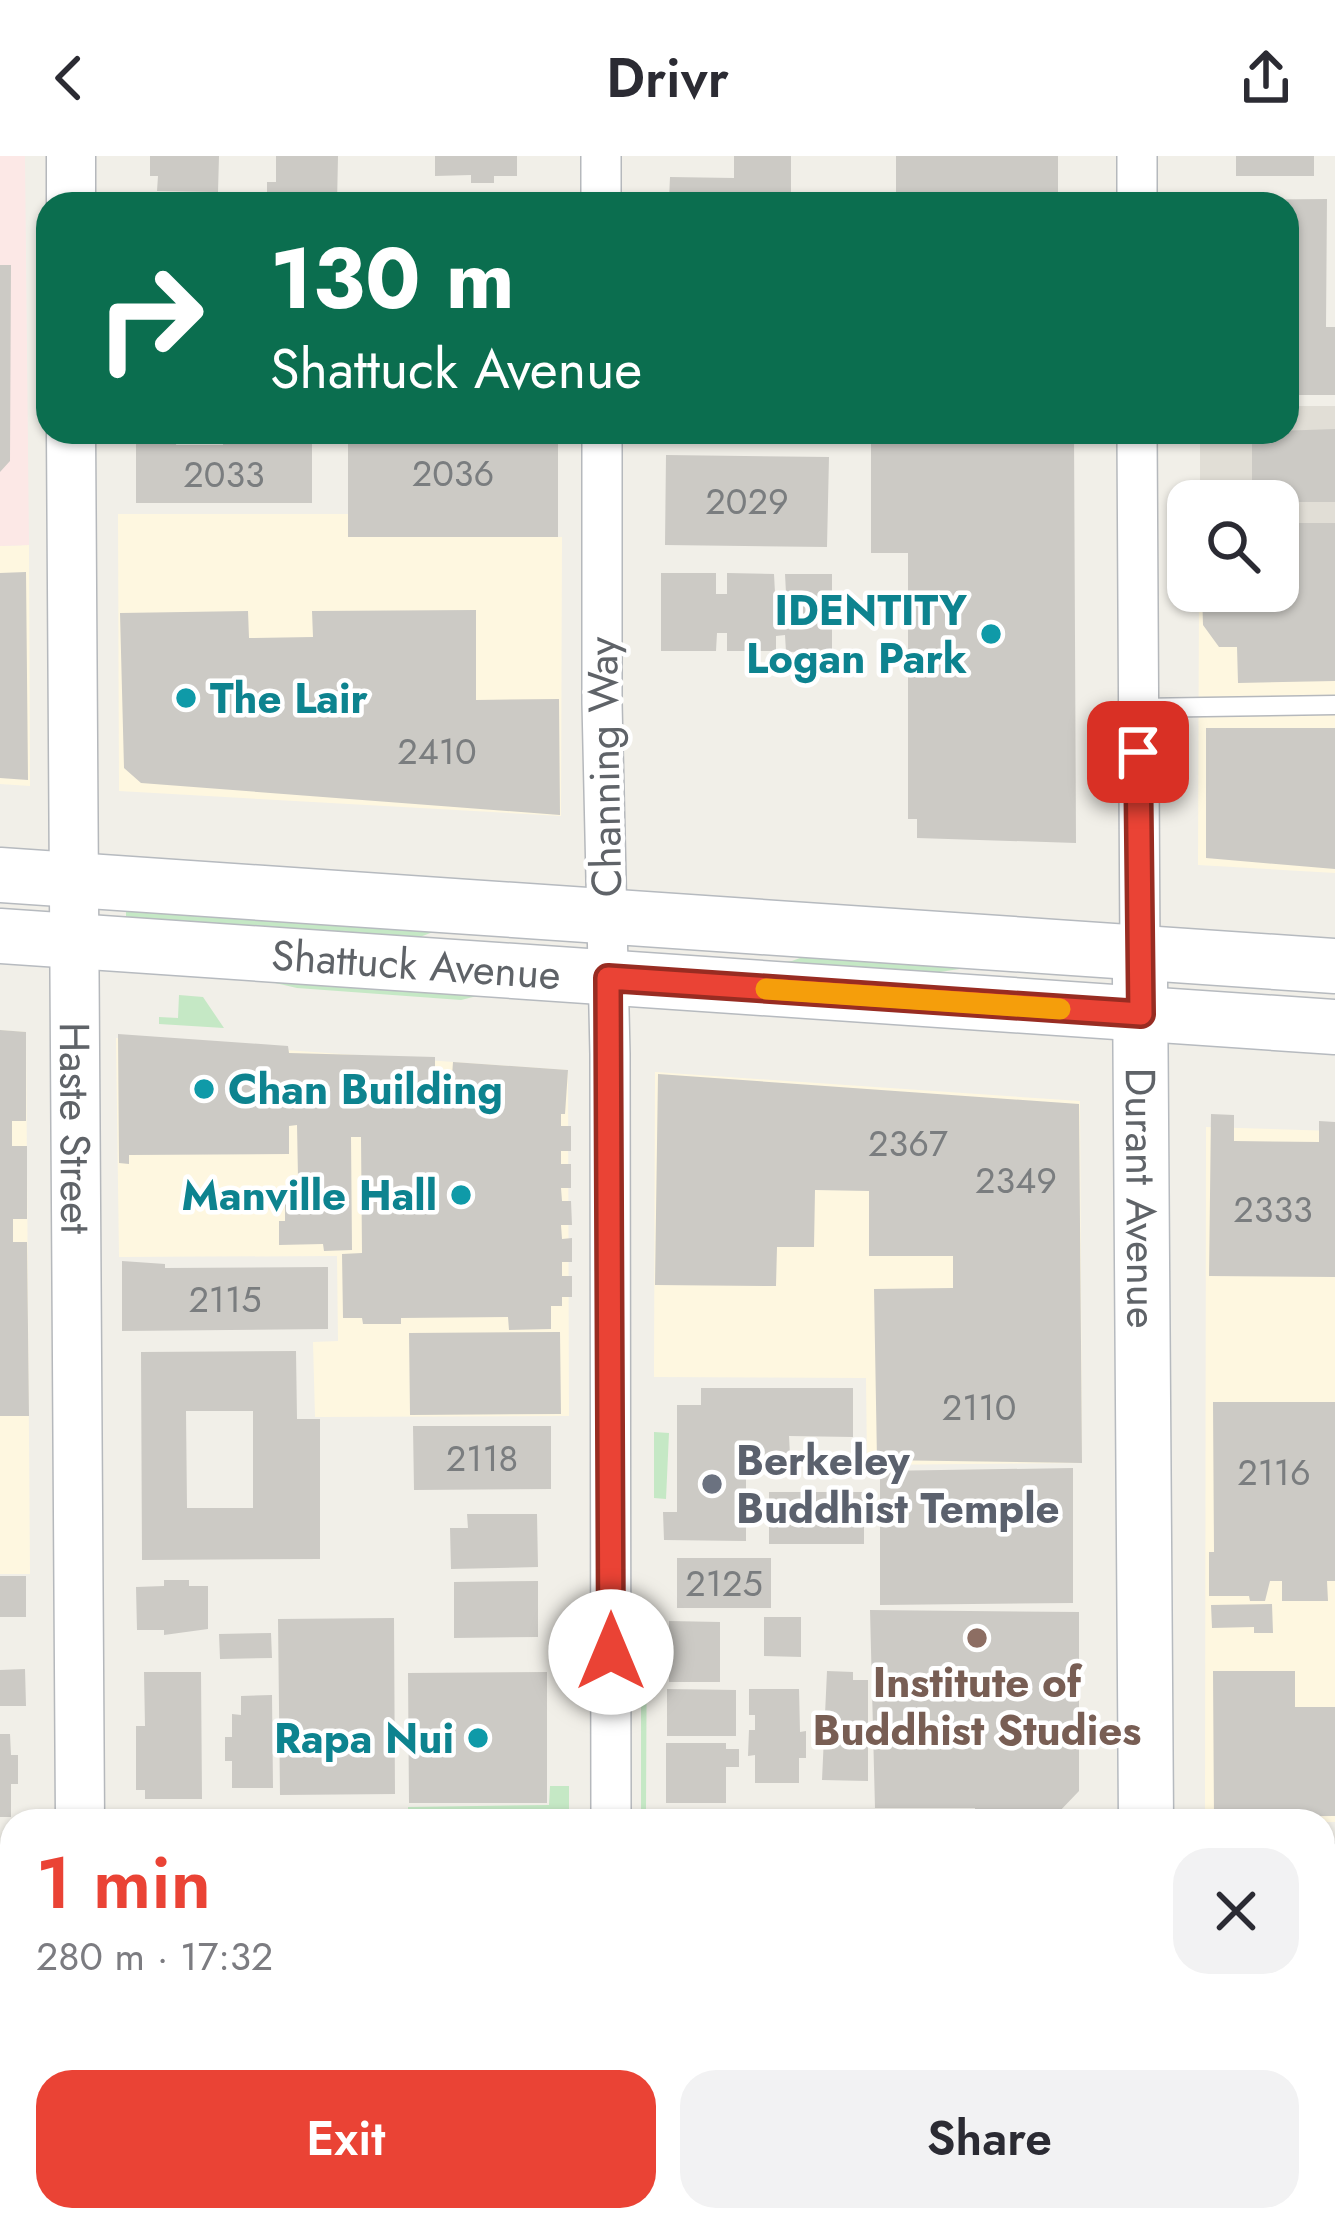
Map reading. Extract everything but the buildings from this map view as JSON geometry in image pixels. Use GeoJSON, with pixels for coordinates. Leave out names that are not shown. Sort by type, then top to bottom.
{"type":"FeatureCollection","features":[{"type":"Feature","properties":{"kind":"main road","name":"Shattuck Avenue"},"geometry":{"type":"LineString","coordinates":[[0,875],[1335,965]]}},
{"type":"Feature","properties":{"kind":"main road","name":"Shattuck Avenue"},"geometry":{"type":"LineString","coordinates":[[0,936],[1335,1027]]}},
{"type":"Feature","properties":{"kind":"main road","name":"Durant Avenue"},"geometry":{"type":"LineString","coordinates":[[1140,953],[1146,1809]]}},
{"type":"Feature","properties":{"kind":"street"},"geometry":{"type":"LineString","coordinates":[[70,156],[71,192]]}},
{"type":"Feature","properties":{"kind":"street"},"geometry":{"type":"LineString","coordinates":[[601,156],[601,192]]}},
{"type":"Feature","properties":{"kind":"street"},"geometry":{"type":"LineString","coordinates":[[1137,156],[1137,192]]}},
{"type":"Feature","properties":{"kind":"street","name":"Haste Street"},"geometry":{"type":"LineString","coordinates":[[71,444],[80,1809]]}},
{"type":"Feature","properties":{"kind":"street","name":"Channing Way"},"geometry":{"type":"LineString","coordinates":[[602,444],[611,1809]]}},
{"type":"Feature","properties":{"kind":"street","name":"Durant Avenue"},"geometry":{"type":"LineString","coordinates":[[1137,444],[1140,953]]}},
{"type":"Feature","properties":{"kind":"lane"},"geometry":{"type":"LineString","coordinates":[[1138,708],[1335,705]]}},
{"type":"Feature","properties":{"kind":"shaded area"},"geometry":{"type":"Polygon","coordinates":[[[0,156],[25,156],[29,545],[0,546],[0,156]]]}},
{"type":"Feature","properties":{"kind":"shaded area"},"geometry":{"type":"Polygon","coordinates":[[[1299,406],[1335,406],[1335,523],[1299,523],[1299,480],[1200,480],[1200,444],[1299,444],[1299,406]]]}},
{"type":"Feature","properties":{"kind":"shaded area"},"geometry":{"type":"Polygon","coordinates":[[[118,514],[348,514],[349,537],[562,537],[561,816],[119,791],[118,514]]]}},
{"type":"Feature","properties":{"kind":"shaded area"},"geometry":{"type":"Polygon","coordinates":[[[1335,523],[1335,873],[1198,865],[1199,612],[1299,612],[1299,566],[1335,523]]]}},
{"type":"Feature","properties":{"kind":"shaded area"},"geometry":{"type":"Polygon","coordinates":[[[29,545],[30,786],[0,784],[0,546],[29,545]]]}},
{"type":"Feature","properties":{"kind":"shaded area"},"geometry":{"type":"Polygon","coordinates":[[[0,1030],[26,1032],[30,1574],[0,1574],[0,1030]]]}},
{"type":"Feature","properties":{"kind":"shaded area"},"geometry":{"type":"Polygon","coordinates":[[[116,1038],[568,1070],[569,1416],[315,1417],[313,1342],[338,1341],[337,1256],[119,1257],[116,1038]]]}},
{"type":"Feature","properties":{"kind":"shaded area"},"geometry":{"type":"Polygon","coordinates":[[[655,1072],[1080,1101],[1082,1463],[867,1465],[866,1378],[654,1377],[655,1072]]]}},
{"type":"Feature","properties":{"kind":"shaded area"},"geometry":{"type":"Polygon","coordinates":[[[1206,1127],[1335,1131],[1335,1809],[1205,1809],[1206,1127]]]}},
{"type":"Feature","properties":{"kind":"green space"},"geometry":{"type":"Polygon","coordinates":[[[126,900],[556,931],[557,941],[433,932],[412,940],[126,924],[126,900]]]}},
{"type":"Feature","properties":{"kind":"green space"},"geometry":{"type":"Polygon","coordinates":[[[821,950],[966,968],[900,978],[767,964],[821,950]]]}},
{"type":"Feature","properties":{"kind":"green space"},"geometry":{"type":"Polygon","coordinates":[[[272,977],[481,995],[461,1000],[297,988],[271,982],[272,977]]]}},
{"type":"Feature","properties":{"kind":"green space"},"geometry":{"type":"Polygon","coordinates":[[[179,995],[203,997],[224,1028],[159,1024],[159,1017],[178,1018],[179,995]]]}},
{"type":"Feature","properties":{"kind":"green space"},"geometry":{"type":"Polygon","coordinates":[[[654,1432],[669,1433],[666,1499],[654,1498],[654,1432]]]}},
{"type":"Feature","properties":{"kind":"green space"},"geometry":{"type":"Polygon","coordinates":[[[641,1612],[647,1613],[646,1809],[641,1809],[641,1612]]]}},
{"type":"Feature","properties":{"kind":"green space"},"geometry":{"type":"Polygon","coordinates":[[[550,1786],[569,1786],[569,1809],[408,1809],[408,1807],[549,1805],[550,1786]]]}},
{"type":"Feature","properties":{"kind":"slow traffic"},"geometry":{"type":"LineString","coordinates":[[766,989],[1060,1009]]}},
{"type":"Feature","properties":{"kind":"place","name":"IDENTITY Logan Park"},"geometry":{"type":"Point","coordinates":[991,634]}},
{"type":"Feature","properties":{"kind":"place","name":"The Lair"},"geometry":{"type":"Point","coordinates":[186,698]}},
{"type":"Feature","properties":{"kind":"place","name":"Chan Building"},"geometry":{"type":"Point","coordinates":[204,1089]}},
{"type":"Feature","properties":{"kind":"place","name":"Manville Hall"},"geometry":{"type":"Point","coordinates":[461,1195]}},
{"type":"Feature","properties":{"kind":"place","name":"Berkeley Buddhist Temple"},"geometry":{"type":"Point","coordinates":[712,1484]}},
{"type":"Feature","properties":{"kind":"place","name":"Institute of Buddhist Studies"},"geometry":{"type":"Point","coordinates":[977,1638]}},
{"type":"Feature","properties":{"kind":"place","name":"Rapa Nui"},"geometry":{"type":"Point","coordinates":[478,1738]}},
{"type":"Feature","properties":{"kind":"route"},"geometry":{"type":"LineString","coordinates":[[611,1652],[608,978],[1141,1014],[1138,752]]}}]}
